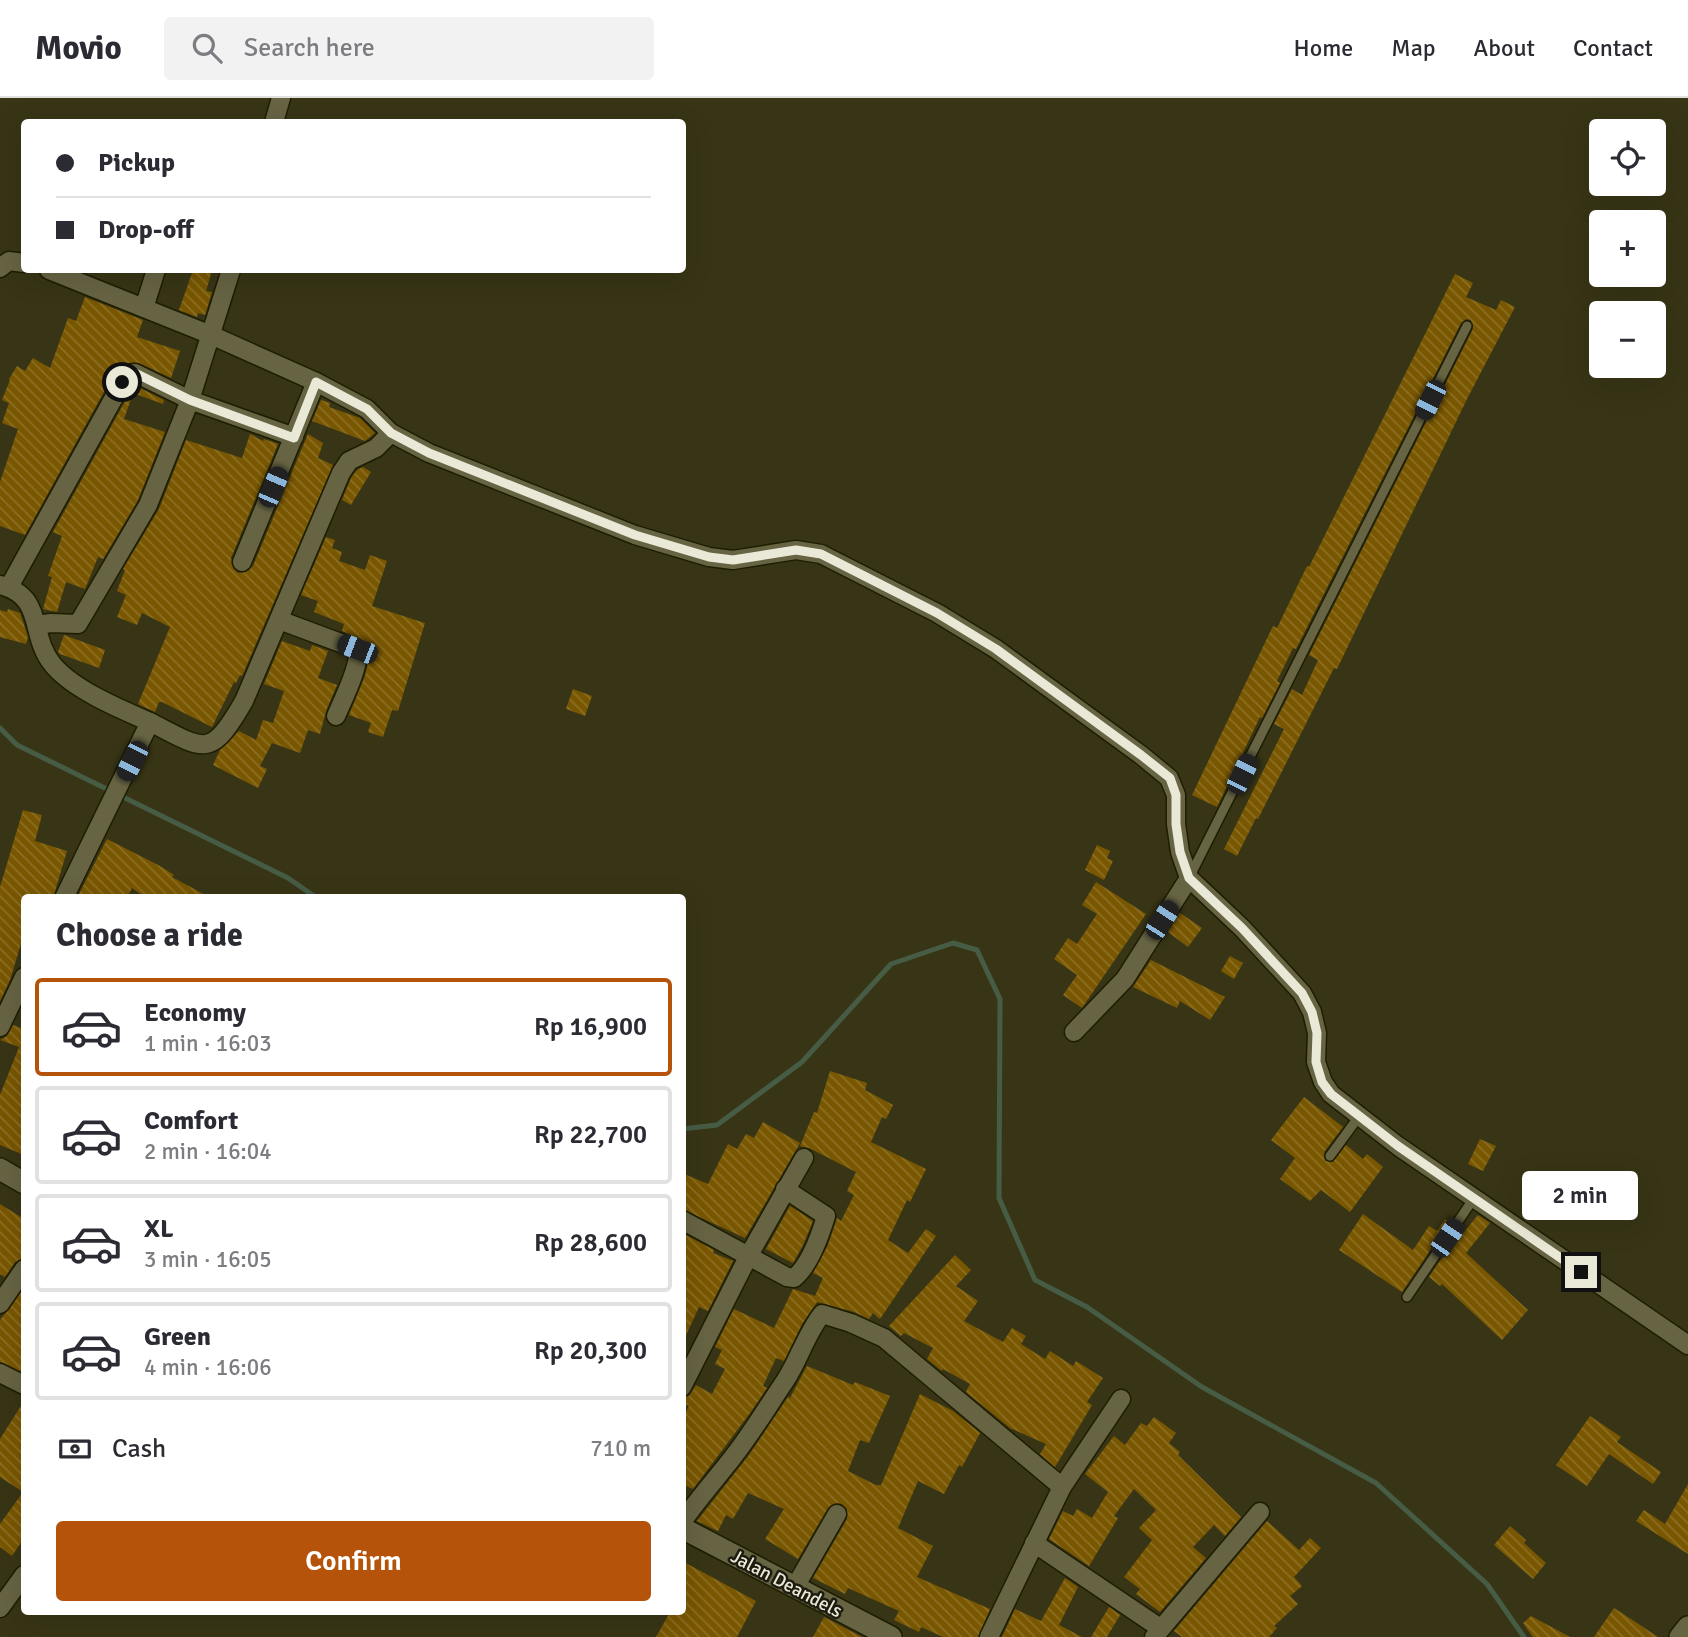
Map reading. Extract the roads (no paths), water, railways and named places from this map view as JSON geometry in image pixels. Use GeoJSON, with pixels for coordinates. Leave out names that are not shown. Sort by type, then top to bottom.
{"type":"FeatureCollection","features":[{"type":"Feature","properties":{"kind":"street"},"geometry":{"type":"LineString","coordinates":[[275,119],[281,98]]}},
{"type":"Feature","properties":{"kind":"street"},"geometry":{"type":"LineString","coordinates":[[0,268],[9,261],[21,263]]}},
{"type":"Feature","properties":{"kind":"street"},"geometry":{"type":"LineString","coordinates":[[56,273],[211,335],[316,382],[367,409],[391,433],[429,453],[635,535],[709,557],[733,560],[796,550],[821,554],[937,613],[996,649],[1170,778],[1176,795],[1180,852],[1189,878],[1242,928],[1302,993],[1312,1012],[1317,1033],[1316,1062],[1322,1082],[1331,1094],[1398,1146],[1688,1345]]}},
{"type":"Feature","properties":{"kind":"street"},"geometry":{"type":"LineString","coordinates":[[144,308],[155,273]]}},
{"type":"Feature","properties":{"kind":"street"},"geometry":{"type":"LineString","coordinates":[[37,625],[75,625],[81,621],[148,505],[190,400],[230,273]]}},
{"type":"Feature","properties":{"kind":"street"},"geometry":{"type":"LineString","coordinates":[[294,438],[190,400],[135,373],[127,374],[5,586],[22,594],[33,609],[42,648],[54,666],[80,686],[188,742],[205,745],[216,741],[227,731],[244,701],[341,473],[349,461],[376,448],[391,433]]}},
{"type":"Feature","properties":{"kind":"street"},"geometry":{"type":"LineString","coordinates":[[242,562],[316,382]]}},
{"type":"Feature","properties":{"kind":"street"},"geometry":{"type":"LineString","coordinates":[[279,620],[357,649],[357,663],[336,716]]}},
{"type":"Feature","properties":{"kind":"street"},"geometry":{"type":"LineString","coordinates":[[66,894],[150,722]]}},
{"type":"Feature","properties":{"kind":"street"},"geometry":{"type":"LineString","coordinates":[[1074,1032],[1125,979],[1189,878]]}},
{"type":"Feature","properties":{"kind":"street"},"geometry":{"type":"LineString","coordinates":[[0,1027],[21,983]]}},
{"type":"Feature","properties":{"kind":"street"},"geometry":{"type":"LineString","coordinates":[[686,1379],[749,1255],[804,1158]]}},
{"type":"Feature","properties":{"kind":"street"},"geometry":{"type":"LineString","coordinates":[[0,1170],[21,1181]]}},
{"type":"Feature","properties":{"kind":"street"},"geometry":{"type":"LineString","coordinates":[[686,1222],[794,1278],[802,1272],[826,1216],[785,1189]]}},
{"type":"Feature","properties":{"kind":"street"},"geometry":{"type":"LineString","coordinates":[[0,1304],[21,1273]]}},
{"type":"Feature","properties":{"kind":"street"},"geometry":{"type":"LineString","coordinates":[[686,1517],[733,1457],[785,1381],[814,1324],[822,1314],[884,1338],[1062,1488]]}},
{"type":"Feature","properties":{"kind":"street"},"geometry":{"type":"LineString","coordinates":[[0,1373],[21,1384]]}},
{"type":"Feature","properties":{"kind":"street"},"geometry":{"type":"LineString","coordinates":[[989,1637],[1062,1488],[1121,1399]]}},
{"type":"Feature","properties":{"kind":"street"},"geometry":{"type":"LineString","coordinates":[[1034,1543],[1157,1632],[1260,1512]]}},
{"type":"Feature","properties":{"kind":"street"},"geometry":{"type":"LineString","coordinates":[[794,1587],[836,1514]]}},
{"type":"Feature","properties":{"kind":"street","name":"Jalan Deandels"},"geometry":{"type":"LineString","coordinates":[[686,1530],[891,1637]]}},
{"type":"Feature","properties":{"kind":"street"},"geometry":{"type":"LineString","coordinates":[[0,1608],[21,1579]]}},
{"type":"Feature","properties":{"kind":"street"},"geometry":{"type":"LineString","coordinates":[[1680,1637],[1688,1628]]}},
{"type":"Feature","properties":{"kind":"lane"},"geometry":{"type":"LineString","coordinates":[[1189,878],[1467,326]]}},
{"type":"Feature","properties":{"kind":"lane"},"geometry":{"type":"LineString","coordinates":[[1330,1156],[1360,1115]]}},
{"type":"Feature","properties":{"kind":"lane"},"geometry":{"type":"LineString","coordinates":[[1407,1297],[1474,1198]]}},
{"type":"Feature","properties":{"kind":"waterway"},"geometry":{"type":"LineString","coordinates":[[0,728],[17,745],[288,878],[311,894]]}},
{"type":"Feature","properties":{"kind":"waterway"},"geometry":{"type":"LineString","coordinates":[[686,1129],[717,1125],[802,1062],[891,964],[953,943],[977,950],[1000,999],[999,1198],[1035,1280],[1087,1307],[1202,1387],[1376,1483],[1487,1584],[1524,1637]]}}]}
